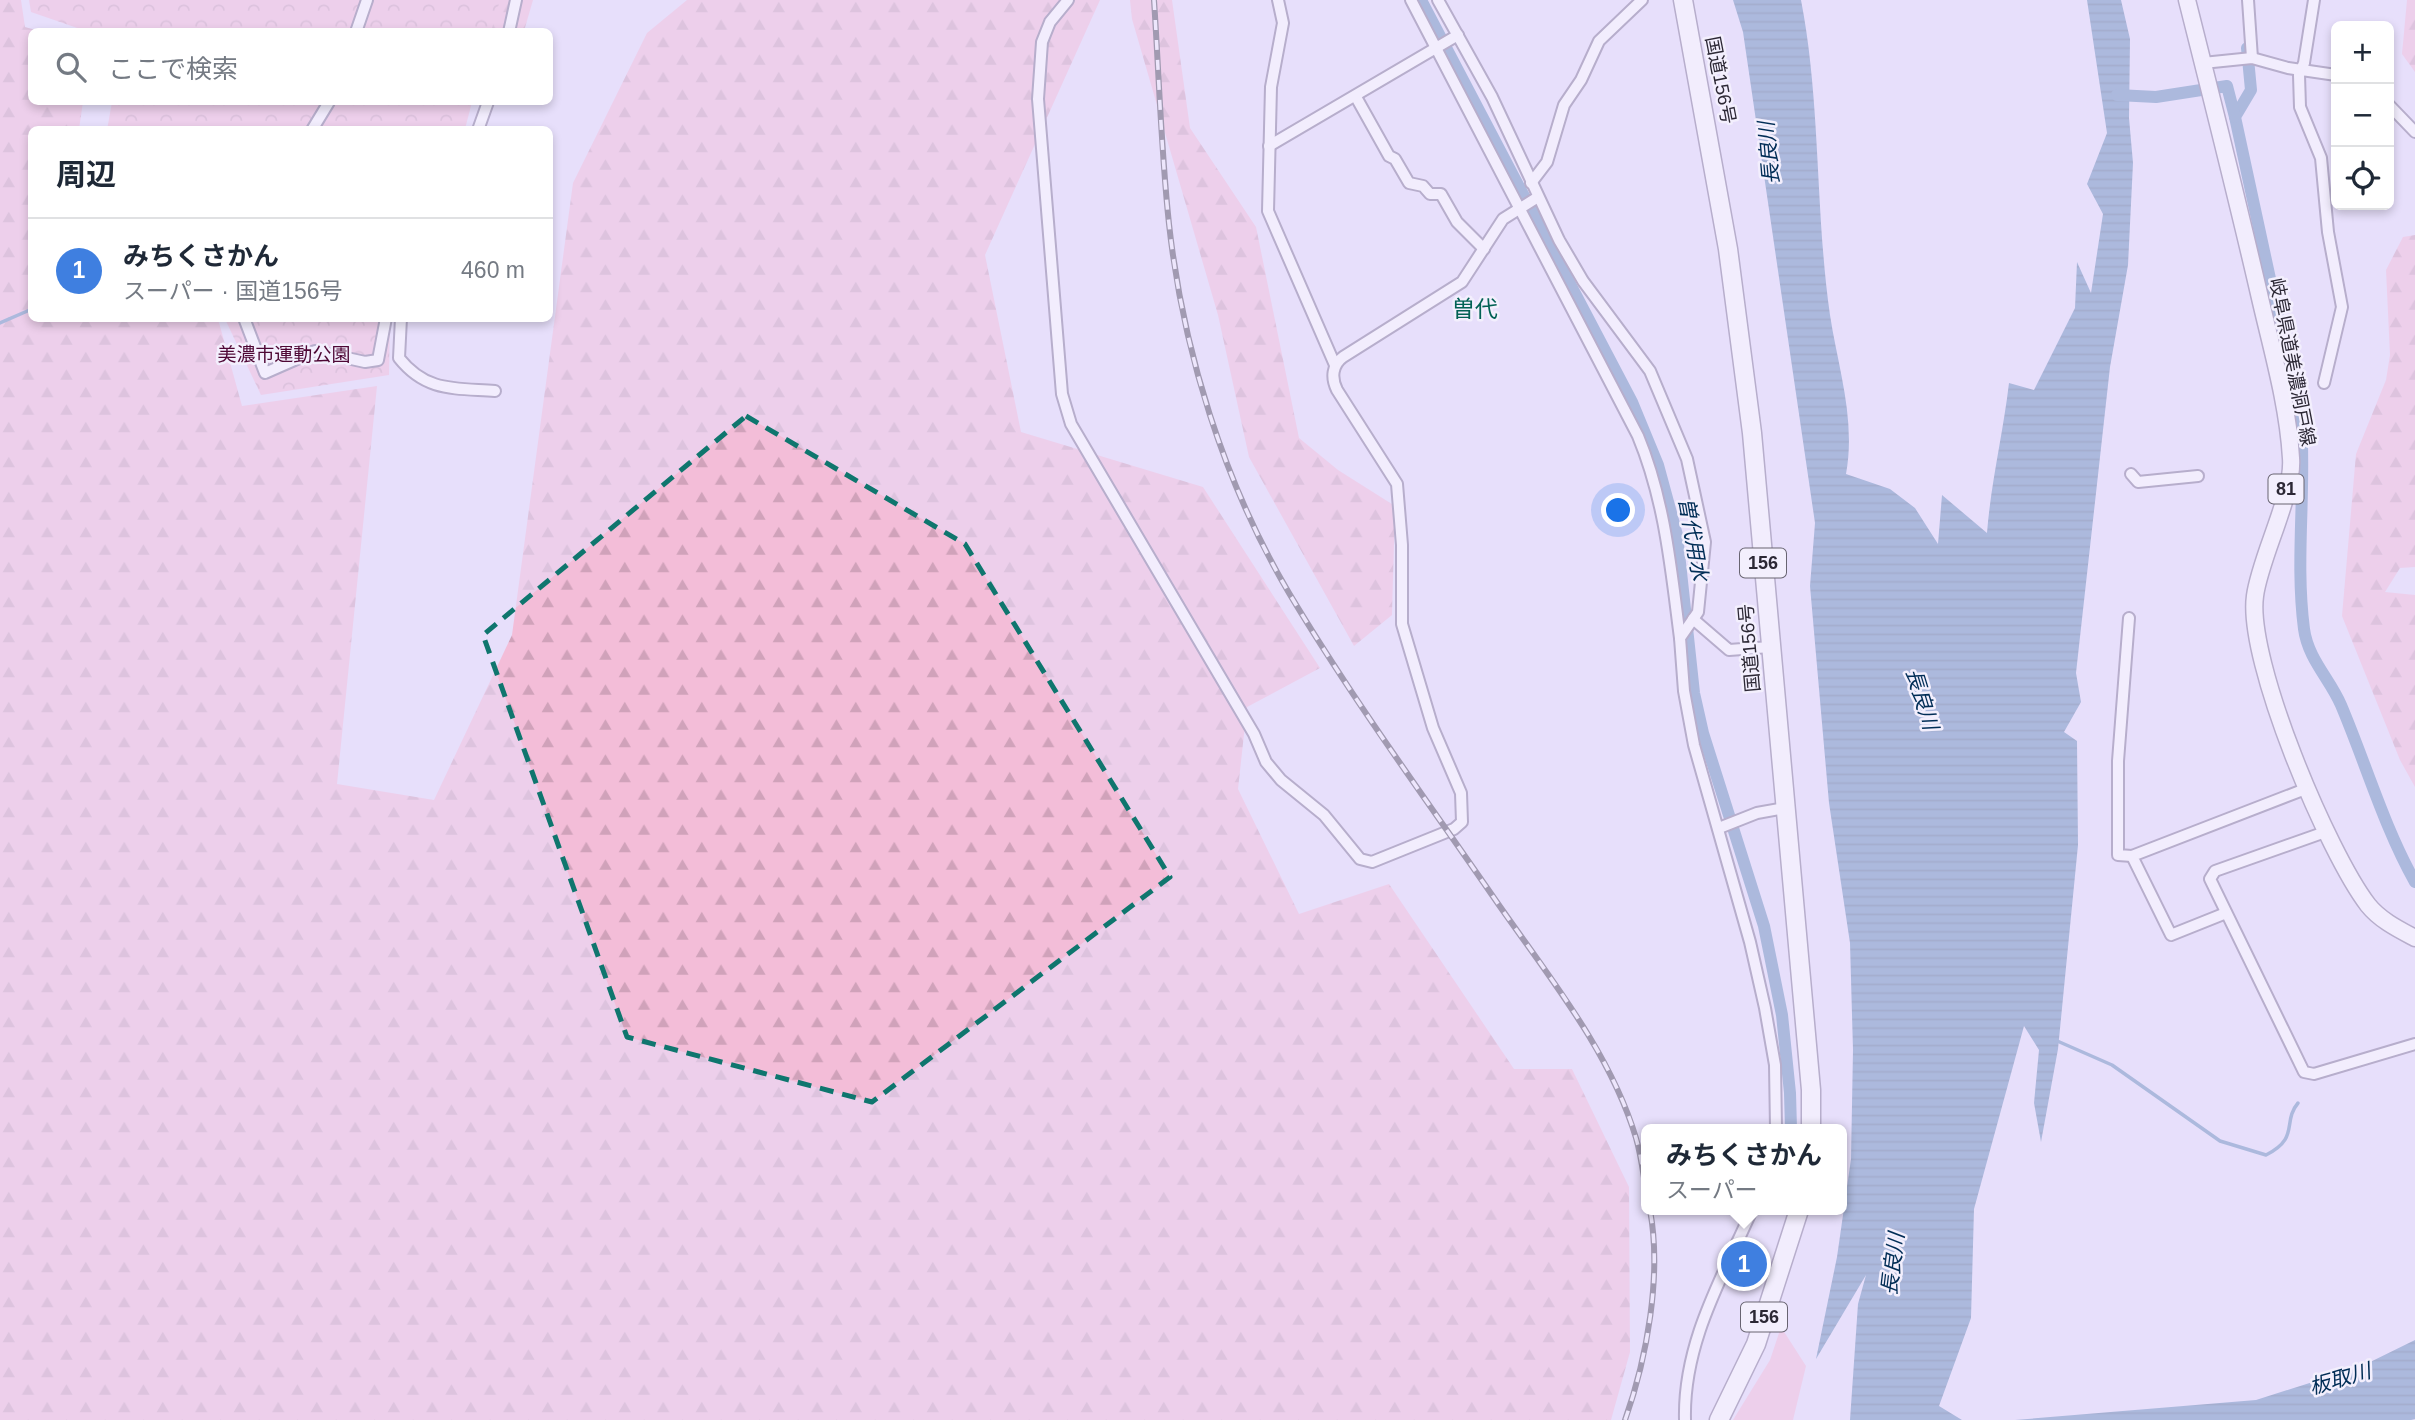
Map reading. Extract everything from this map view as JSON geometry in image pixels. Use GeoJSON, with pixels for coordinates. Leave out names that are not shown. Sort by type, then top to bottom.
{"type":"FeatureCollection","features":[{"type":"Feature","properties":{"kind":"highway","name":"国道156号"},"geometry":{"type":"LineString","coordinates":[[1683,0],[1728,249],[1752,433],[1811,1090],[1811,1124]]}},
{"type":"Feature","properties":{"kind":"highway","name":"156"},"geometry":{"type":"LineString","coordinates":[[1719,1420],[1756,1344],[1797,1215]]}},
{"type":"Feature","properties":{"kind":"main road","name":"岐阜県道美濃洞戸線"},"geometry":{"type":"LineString","coordinates":[[2187,0],[2287,397],[2292,461],[2255,594],[2253,621],[2257,643],[2287,740],[2350,877],[2369,906],[2388,923],[2415,938]]}},
{"type":"Feature","properties":{"kind":"street"},"geometry":{"type":"LineString","coordinates":[[357,28],[367,0]]}},
{"type":"Feature","properties":{"kind":"street"},"geometry":{"type":"LineString","coordinates":[[510,28],[516,0]]}},
{"type":"Feature","properties":{"kind":"street"},"geometry":{"type":"LineString","coordinates":[[1068,0],[1050,22],[1042,41],[1038,99],[1062,394],[1072,425],[1254,734],[1266,762],[1281,780],[1338,829],[1355,854],[1372,862],[1454,829],[1462,822],[1461,793],[1433,728],[1402,624],[1402,545],[1397,485],[1337,390],[1333,378],[1335,365],[1270,217],[1266,198],[1271,86],[1283,23],[1278,0]]}},
{"type":"Feature","properties":{"kind":"street"},"geometry":{"type":"LineString","coordinates":[[1411,0],[1575,288],[1652,472],[1669,548],[1682,635],[1684,691],[1694,745],[1727,825],[1765,1007],[1775,1065],[1776,1124]]}},
{"type":"Feature","properties":{"kind":"street"},"geometry":{"type":"LineString","coordinates":[[1438,0],[1453,38],[1492,97],[1531,183]]}},
{"type":"Feature","properties":{"kind":"street"},"geometry":{"type":"LineString","coordinates":[[1642,0],[1599,41],[1581,80],[1560,114],[1547,162],[1531,183],[1527,202],[1575,288],[1650,371],[1687,459],[1705,542],[1701,597],[1692,621],[1682,635]]}},
{"type":"Feature","properties":{"kind":"street"},"geometry":{"type":"LineString","coordinates":[[2246,58],[2248,0]]}},
{"type":"Feature","properties":{"kind":"street"},"geometry":{"type":"LineString","coordinates":[[2314,0],[2301,70],[2300,107],[2321,158],[2328,232],[2342,307],[2324,383]]}},
{"type":"Feature","properties":{"kind":"street"},"geometry":{"type":"LineString","coordinates":[[1269,146],[1453,38]]}},
{"type":"Feature","properties":{"kind":"street"},"geometry":{"type":"LineString","coordinates":[[2203,63],[2246,58],[2331,74]]}},
{"type":"Feature","properties":{"kind":"street"},"geometry":{"type":"LineString","coordinates":[[1356,97],[1389,156],[1395,159],[1409,183],[1423,186],[1430,194],[1441,194],[1457,222],[1484,249]]}},
{"type":"Feature","properties":{"kind":"street"},"geometry":{"type":"LineString","coordinates":[[314,126],[327,105]]}},
{"type":"Feature","properties":{"kind":"street"},"geometry":{"type":"LineString","coordinates":[[479,126],[487,105]]}},
{"type":"Feature","properties":{"kind":"street"},"geometry":{"type":"LineString","coordinates":[[2394,110],[2415,132]]}},
{"type":"Feature","properties":{"kind":"street"},"geometry":{"type":"LineString","coordinates":[[1335,365],[1462,282],[1503,219],[1527,202]]}},
{"type":"Feature","properties":{"kind":"street"},"geometry":{"type":"LineString","coordinates":[[246,322],[265,373],[315,351],[365,362],[378,360],[385,322]]}},
{"type":"Feature","properties":{"kind":"street"},"geometry":{"type":"LineString","coordinates":[[401,322],[399,358],[421,380],[438,386],[495,391]]}},
{"type":"Feature","properties":{"kind":"street"},"geometry":{"type":"LineString","coordinates":[[2131,474],[2138,482],[2197,476]]}},
{"type":"Feature","properties":{"kind":"street"},"geometry":{"type":"LineString","coordinates":[[2129,618],[2118,761],[2118,855],[2132,856],[2308,788]]}},
{"type":"Feature","properties":{"kind":"street"},"geometry":{"type":"LineString","coordinates":[[1692,621],[1729,650],[1770,647]]}},
{"type":"Feature","properties":{"kind":"street"},"geometry":{"type":"LineString","coordinates":[[1727,825],[1785,807]]}},
{"type":"Feature","properties":{"kind":"street"},"geometry":{"type":"LineString","coordinates":[[2328,831],[2215,872],[2210,878],[2305,1072],[2314,1074],[2415,1044]]}},
{"type":"Feature","properties":{"kind":"street"},"geometry":{"type":"LineString","coordinates":[[2132,856],[2171,935],[2226,913]]}},
{"type":"Feature","properties":{"kind":"street"},"geometry":{"type":"LineString","coordinates":[[1685,1420],[1695,1344],[1712,1294],[1750,1215]]}},
{"type":"Feature","properties":{"kind":"highlighted area"},"geometry":{"type":"Polygon","coordinates":[[[746,416],[965,544],[1170,877],[872,1102],[627,1037],[483,635],[746,416]]]}},
{"type":"Feature","properties":{"kind":"green space"},"geometry":{"type":"Polygon","coordinates":[[[0,0],[21,0],[25,27],[28,28],[28,105],[83,105],[79,126],[28,126],[28,322],[219,322],[242,406],[377,386],[337,784],[434,800],[512,635],[573,183],[647,33],[687,0],[1100,0],[985,255],[1021,432],[1203,487],[1320,668],[1247,707],[1238,789],[1299,914],[1389,884],[1514,1069],[1572,1069],[1629,1187],[1630,1352],[1611,1420],[0,1420],[0,0]]]}},
{"type":"Feature","properties":{"kind":"green space"},"geometry":{"type":"Polygon","coordinates":[[[29,0],[500,0],[492,28],[77,28],[31,12],[29,0]]]}},
{"type":"Feature","properties":{"kind":"green space"},"geometry":{"type":"Polygon","coordinates":[[[466,0],[533,0],[525,28],[453,28],[466,0]]]}},
{"type":"Feature","properties":{"kind":"green space"},"geometry":{"type":"Polygon","coordinates":[[[1130,0],[1172,0],[1190,128],[1256,227],[1299,438],[1338,470],[1395,506],[1392,615],[1354,646],[1249,457],[1218,315],[1132,19],[1130,0]]]}},
{"type":"Feature","properties":{"kind":"green space"},"geometry":{"type":"Polygon","coordinates":[[[2407,0],[2415,0],[2415,72],[2402,54],[2407,0]]]}},
{"type":"Feature","properties":{"kind":"green space"},"geometry":{"type":"Polygon","coordinates":[[[111,105],[471,105],[466,126],[108,126],[111,105]]]}},
{"type":"Feature","properties":{"kind":"green space"},"geometry":{"type":"Polygon","coordinates":[[[2415,235],[2415,567],[2400,568],[2385,592],[2415,595],[2415,787],[2400,760],[2342,616],[2356,454],[2386,380],[2390,355],[2386,270],[2403,237],[2415,235]]]}},
{"type":"Feature","properties":{"kind":"green space","name":"美濃市運動公園"},"geometry":{"type":"Polygon","coordinates":[[[226,322],[390,322],[389,375],[261,395],[226,322]]]}},
{"type":"Feature","properties":{"kind":"green space"},"geometry":{"type":"Polygon","coordinates":[[[1781,1327],[1806,1366],[1793,1420],[1733,1420],[1770,1360],[1781,1327]]]}},
{"type":"Feature","properties":{"kind":"water","name":"長良川"},"geometry":{"type":"Polygon","coordinates":[[[1733,0],[1801,0],[1812,78],[1825,276],[1849,433],[1846,474],[1890,489],[1915,508],[1938,544],[1942,495],[1987,533],[2009,383],[2034,390],[2075,308],[2077,262],[2091,293],[2103,214],[2087,184],[2107,133],[2087,0],[2121,0],[2130,39],[2129,118],[2133,163],[2128,265],[2110,367],[2076,673],[2081,702],[2064,732],[2077,741],[2078,845],[2058,1049],[2041,1142],[2034,1103],[2039,1050],[2024,1026],[1974,1209],[1971,1318],[1939,1406],[1962,1420],[1850,1420],[1858,1304],[1866,1275],[1816,1359],[1843,1215],[1847,1215],[1853,1050],[1850,943],[1829,803],[1810,586],[1815,523],[1743,32],[1733,0]]]}},
{"type":"Feature","properties":{"kind":"water","name":"板取川"},"geometry":{"type":"Polygon","coordinates":[[[2415,1340],[2415,1419],[2411,1420],[2015,1420],[2256,1400],[2360,1367],[2415,1340]]]}},
{"type":"Feature","properties":{"kind":"waterway","name":"曽代用水"},"geometry":{"type":"LineString","coordinates":[[1421,0],[1632,402],[1658,465],[1677,535],[1694,693],[1703,733],[1764,926],[1782,1015],[1791,1124]]}},
{"type":"Feature","properties":{"kind":"waterway"},"geometry":{"type":"LineString","coordinates":[[2247,48],[2251,90],[2235,117],[2301,422],[2300,577],[2306,640],[2341,705],[2385,817],[2415,882]]}},
{"type":"Feature","properties":{"kind":"waterway"},"geometry":{"type":"LineString","coordinates":[[2117,95],[2156,97],[2227,86],[2235,117]]}},
{"type":"Feature","properties":{"kind":"waterway"},"geometry":{"type":"LineString","coordinates":[[0,323],[28,311]]}},
{"type":"Feature","properties":{"kind":"waterway"},"geometry":{"type":"LineString","coordinates":[[2055,1040],[2112,1065],[2220,1141],[2266,1155],[2276,1149],[2287,1136],[2293,1110],[2298,1103]]}},
{"type":"Feature","properties":{"kind":"railway"},"geometry":{"type":"LineString","coordinates":[[1154,0],[1164,168],[1176,272],[1196,368],[1226,461],[1245,507],[1289,593],[1337,670],[1592,1042],[1624,1105],[1638,1144],[1641,1161]]}},
{"type":"Feature","properties":{"kind":"railway"},"geometry":{"type":"LineString","coordinates":[[1625,1420],[1640,1370],[1650,1316],[1654,1262],[1651,1215]]}},
{"type":"Feature","properties":{"kind":"place","name":"みちくさかん"},"geometry":{"type":"Point","coordinates":[1744,1264]}},
{"type":"Feature","properties":{"kind":"district","name":"曽代"},"geometry":{"type":"Point","coordinates":[1475,309]}}]}
